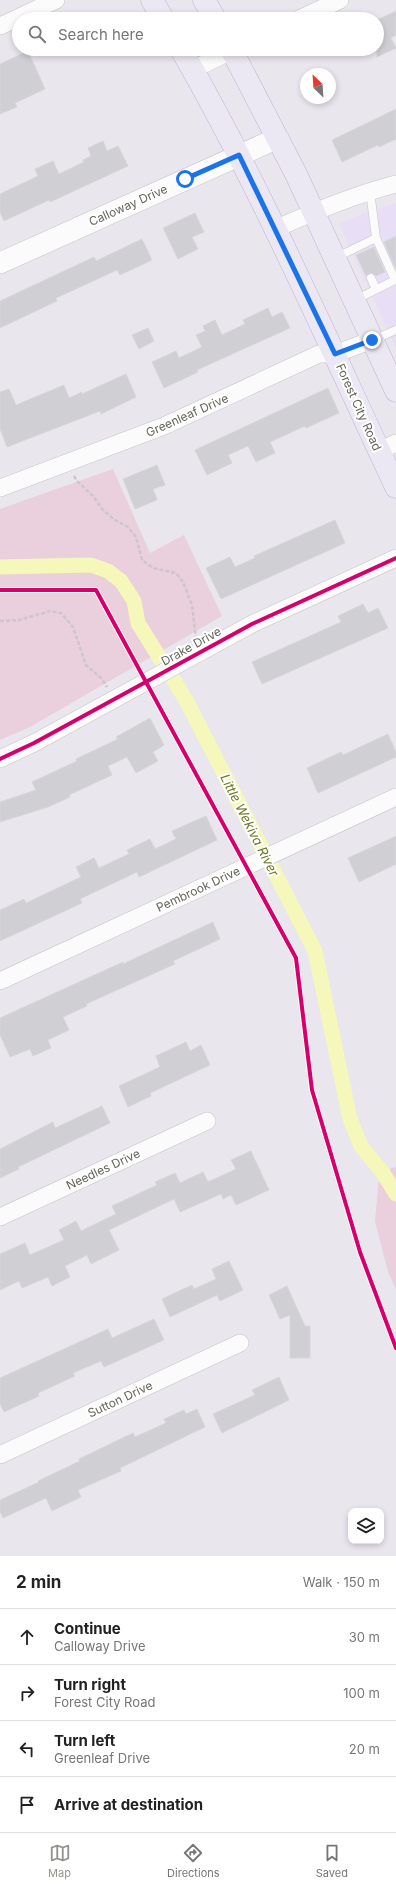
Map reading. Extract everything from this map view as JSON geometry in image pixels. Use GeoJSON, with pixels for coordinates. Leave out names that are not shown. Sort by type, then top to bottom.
{"type":"FeatureCollection","features":[{"type":"Feature","properties":{"kind":"main road"},"geometry":{"type":"LineString","coordinates":[[152,0],[159,12]]}},
{"type":"Feature","properties":{"kind":"main road"},"geometry":{"type":"LineString","coordinates":[[204,0],[211,12]]}},
{"type":"Feature","properties":{"kind":"main road","name":"Forest City Road"},"geometry":{"type":"LineString","coordinates":[[184,56],[239,155],[335,354],[388,447],[396,487]]}},
{"type":"Feature","properties":{"kind":"main road"},"geometry":{"type":"LineString","coordinates":[[236,56],[278,138],[396,390]]}},
{"type":"Feature","properties":{"kind":"street"},"geometry":{"type":"LineString","coordinates":[[30,12],[56,0]]}},
{"type":"Feature","properties":{"kind":"street"},"geometry":{"type":"LineString","coordinates":[[314,12],[340,0]]}},
{"type":"Feature","properties":{"kind":"street"},"geometry":{"type":"LineString","coordinates":[[0,26],[12,20]]}},
{"type":"Feature","properties":{"kind":"street"},"geometry":{"type":"LineString","coordinates":[[192,70],[221,56]]}},
{"type":"Feature","properties":{"kind":"street","name":"Calloway Drive"},"geometry":{"type":"LineString","coordinates":[[0,263],[278,138]]}},
{"type":"Feature","properties":{"kind":"street"},"geometry":{"type":"LineString","coordinates":[[275,229],[313,212],[370,191],[396,184]]}},
{"type":"Feature","properties":{"kind":"street","name":"Greenleaf Drive"},"geometry":{"type":"LineString","coordinates":[[0,488],[164,426],[319,354],[335,354],[372,340]]}},
{"type":"Feature","properties":{"kind":"street","name":"Drake Drive"},"geometry":{"type":"LineString","coordinates":[[0,759],[34,744],[252,624],[396,558]]}},
{"type":"Feature","properties":{"kind":"street","name":"Pembrook Drive"},"geometry":{"type":"LineString","coordinates":[[0,981],[396,797]]}},
{"type":"Feature","properties":{"kind":"street","name":"Needles Drive"},"geometry":{"type":"LineString","coordinates":[[0,1217],[207,1121]]}},
{"type":"Feature","properties":{"kind":"street","name":"Sutton Drive"},"geometry":{"type":"LineString","coordinates":[[0,1455],[240,1343]]}},
{"type":"Feature","properties":{"kind":"lane"},"geometry":{"type":"LineString","coordinates":[[354,300],[395,280],[376,238],[370,191]]}},
{"type":"Feature","properties":{"kind":"lane"},"geometry":{"type":"LineString","coordinates":[[334,258],[358,251],[376,238]]}},
{"type":"Feature","properties":{"kind":"lane"},"geometry":{"type":"LineString","coordinates":[[371,278],[376,289]]}},
{"type":"Feature","properties":{"kind":"lane"},"geometry":{"type":"LineString","coordinates":[[372,340],[396,330]]}},
{"type":"Feature","properties":{"kind":"path"},"geometry":{"type":"LineString","coordinates":[[66,463],[77,481],[94,496],[103,510],[115,520],[128,527],[136,537],[142,560],[153,568],[176,573],[183,582],[192,605],[196,655]]}},
{"type":"Feature","properties":{"kind":"path"},"geometry":{"type":"LineString","coordinates":[[0,621],[19,620],[50,611],[61,613],[73,627],[86,664],[102,679],[115,699]]}},
{"type":"Feature","properties":{"kind":"shaded area"},"geometry":{"type":"Polygon","coordinates":[[[396,203],[396,348],[339,224],[361,214],[396,203]]]}},
{"type":"Feature","properties":{"kind":"shaded area"},"geometry":{"type":"Polygon","coordinates":[[[113,469],[150,553],[184,535],[222,616],[30,727],[0,740],[0,509],[113,469]]]}},
{"type":"Feature","properties":{"kind":"shaded area"},"geometry":{"type":"Polygon","coordinates":[[[396,1167],[396,1289],[388,1272],[375,1221],[379,1177],[396,1167]]]}},
{"type":"Feature","properties":{"kind":"building"},"geometry":{"type":"Polygon","coordinates":[[[396,11],[396,35],[391,38],[396,48],[384,54],[384,17],[396,11]]]}},
{"type":"Feature","properties":{"kind":"building"},"geometry":{"type":"Polygon","coordinates":[[[17,56],[30,56],[45,89],[15,103],[17,107],[0,114],[0,64],[17,56]]]}},
{"type":"Feature","properties":{"kind":"building"},"geometry":{"type":"Polygon","coordinates":[[[396,109],[396,139],[379,147],[378,145],[342,162],[332,140],[396,109]]]}},
{"type":"Feature","properties":{"kind":"building"},"geometry":{"type":"Polygon","coordinates":[[[103,141],[107,151],[118,146],[128,166],[50,202],[49,200],[4,221],[0,212],[0,194],[38,176],[35,169],[53,161],[59,174],[84,162],[83,160],[91,156],[88,148],[103,141]]]}},
{"type":"Feature","properties":{"kind":"building"},"geometry":{"type":"Polygon","coordinates":[[[195,213],[204,232],[192,237],[198,249],[178,259],[163,228],[195,213]]]}},
{"type":"Feature","properties":{"kind":"building"},"geometry":{"type":"Polygon","coordinates":[[[396,236],[396,267],[395,267],[384,242],[396,236]]]}},
{"type":"Feature","properties":{"kind":"building"},"geometry":{"type":"Polygon","coordinates":[[[142,239],[152,260],[120,275],[117,270],[56,298],[57,301],[0,328],[0,301],[94,257],[96,261],[142,239]]]}},
{"type":"Feature","properties":{"kind":"building"},"geometry":{"type":"Polygon","coordinates":[[[374,247],[385,272],[376,276],[371,273],[366,276],[356,255],[374,247]]]}},
{"type":"Feature","properties":{"kind":"building"},"geometry":{"type":"Polygon","coordinates":[[[268,308],[272,317],[282,312],[290,328],[197,370],[198,372],[164,388],[152,362],[176,351],[179,358],[202,347],[196,335],[205,331],[203,326],[215,320],[222,335],[245,324],[243,320],[268,308]]]}},
{"type":"Feature","properties":{"kind":"building"},"geometry":{"type":"Polygon","coordinates":[[[148,328],[154,341],[139,349],[132,335],[148,328]]]}},
{"type":"Feature","properties":{"kind":"building"},"geometry":{"type":"Polygon","coordinates":[[[126,374],[136,397],[101,414],[100,411],[7,447],[0,429],[0,392],[9,389],[16,405],[64,385],[69,398],[82,392],[82,394],[126,374]]]}},
{"type":"Feature","properties":{"kind":"building"},"geometry":{"type":"Polygon","coordinates":[[[328,388],[339,413],[270,442],[275,453],[256,462],[248,446],[228,455],[232,463],[207,475],[195,450],[328,388]]]}},
{"type":"Feature","properties":{"kind":"building"},"geometry":{"type":"Polygon","coordinates":[[[157,465],[165,485],[153,489],[157,500],[135,509],[123,479],[157,465]]]}},
{"type":"Feature","properties":{"kind":"building"},"geometry":{"type":"Polygon","coordinates":[[[335,520],[345,543],[221,599],[206,568],[230,557],[235,567],[255,558],[254,556],[335,520]]]}},
{"type":"Feature","properties":{"kind":"building"},"geometry":{"type":"Polygon","coordinates":[[[363,604],[368,613],[378,608],[388,628],[262,684],[252,662],[341,622],[338,616],[363,604]]]}},
{"type":"Feature","properties":{"kind":"building"},"geometry":{"type":"Polygon","coordinates":[[[150,718],[164,745],[153,752],[158,761],[136,773],[127,757],[108,766],[112,775],[69,795],[70,797],[48,807],[0,822],[0,802],[36,790],[32,782],[77,761],[76,759],[118,739],[116,737],[150,718]]]}},
{"type":"Feature","properties":{"kind":"building"},"geometry":{"type":"Polygon","coordinates":[[[388,734],[396,752],[396,757],[318,793],[307,768],[341,752],[343,755],[388,734]]]}},
{"type":"Feature","properties":{"kind":"building"},"geometry":{"type":"Polygon","coordinates":[[[206,816],[217,840],[139,877],[137,872],[80,899],[82,903],[0,941],[0,910],[24,899],[26,903],[81,877],[76,867],[94,858],[99,868],[129,854],[127,850],[150,839],[155,849],[176,839],[172,831],[206,816]]]}},
{"type":"Feature","properties":{"kind":"building"},"geometry":{"type":"Polygon","coordinates":[[[396,836],[396,864],[359,882],[348,858],[396,836]]]}},
{"type":"Feature","properties":{"kind":"building"},"geometry":{"type":"Polygon","coordinates":[[[213,922],[220,939],[173,961],[175,964],[86,1004],[87,1006],[63,1017],[69,1030],[48,1040],[51,1048],[33,1056],[30,1049],[10,1057],[0,1035],[0,1018],[123,962],[123,964],[213,922]]]}},
{"type":"Feature","properties":{"kind":"building"},"geometry":{"type":"Polygon","coordinates":[[[186,1042],[190,1051],[201,1045],[210,1065],[150,1093],[151,1096],[128,1107],[119,1086],[160,1067],[156,1056],[186,1042]]]}},
{"type":"Feature","properties":{"kind":"building"},"geometry":{"type":"Polygon","coordinates":[[[102,1106],[110,1123],[18,1167],[19,1169],[0,1178],[0,1149],[53,1122],[55,1128],[102,1106]]]}},
{"type":"Feature","properties":{"kind":"building"},"geometry":{"type":"Polygon","coordinates":[[[251,1151],[269,1190],[236,1205],[231,1195],[223,1199],[221,1194],[180,1212],[174,1199],[109,1230],[119,1250],[91,1264],[87,1255],[65,1266],[70,1277],[52,1286],[48,1277],[22,1288],[19,1281],[0,1290],[0,1254],[25,1243],[30,1255],[64,1240],[59,1230],[76,1221],[81,1231],[116,1214],[112,1206],[157,1185],[155,1182],[175,1173],[180,1183],[203,1172],[208,1182],[236,1169],[231,1160],[251,1151]]]}},
{"type":"Feature","properties":{"kind":"building"},"geometry":{"type":"Polygon","coordinates":[[[229,1261],[243,1290],[220,1301],[217,1295],[170,1317],[162,1299],[192,1285],[194,1289],[216,1279],[212,1269],[229,1261]]]}},
{"type":"Feature","properties":{"kind":"building"},"geometry":{"type":"Polygon","coordinates":[[[287,1286],[305,1326],[310,1326],[310,1358],[290,1358],[290,1315],[280,1319],[269,1295],[287,1286]]]}},
{"type":"Feature","properties":{"kind":"building"},"geometry":{"type":"Polygon","coordinates":[[[154,1319],[164,1340],[104,1367],[101,1361],[73,1373],[75,1376],[38,1393],[39,1396],[4,1412],[0,1404],[0,1378],[108,1329],[112,1338],[154,1319]]]}},
{"type":"Feature","properties":{"kind":"building"},"geometry":{"type":"Polygon","coordinates":[[[279,1377],[289,1400],[222,1433],[213,1414],[255,1395],[252,1390],[279,1377]]]}},
{"type":"Feature","properties":{"kind":"building"},"geometry":{"type":"Polygon","coordinates":[[[197,1409],[205,1427],[120,1468],[121,1471],[78,1490],[81,1497],[52,1511],[46,1498],[3,1518],[0,1511],[0,1500],[39,1482],[38,1481],[80,1461],[79,1459],[133,1433],[135,1437],[166,1423],[164,1419],[184,1410],[186,1414],[197,1409]]]}},
{"type":"Feature","properties":{"kind":"waterway","name":"Little Wekiva River"},"geometry":{"type":"LineString","coordinates":[[0,567],[91,565],[108,571],[121,581],[134,601],[138,623],[186,700],[315,951],[350,1119],[361,1146],[383,1173],[396,1194]]}},
{"type":"Feature","properties":{"kind":"cycle path"},"geometry":{"type":"LineString","coordinates":[[0,759],[34,743],[252,624],[396,558]]}},
{"type":"Feature","properties":{"kind":"cycle path"},"geometry":{"type":"LineString","coordinates":[[0,590],[96,590],[296,958],[312,1090],[360,1252],[396,1348]]}},
{"type":"Feature","properties":{"kind":"route"},"geometry":{"type":"LineString","coordinates":[[185,179],[239,155],[335,354],[372,340]]}}]}
